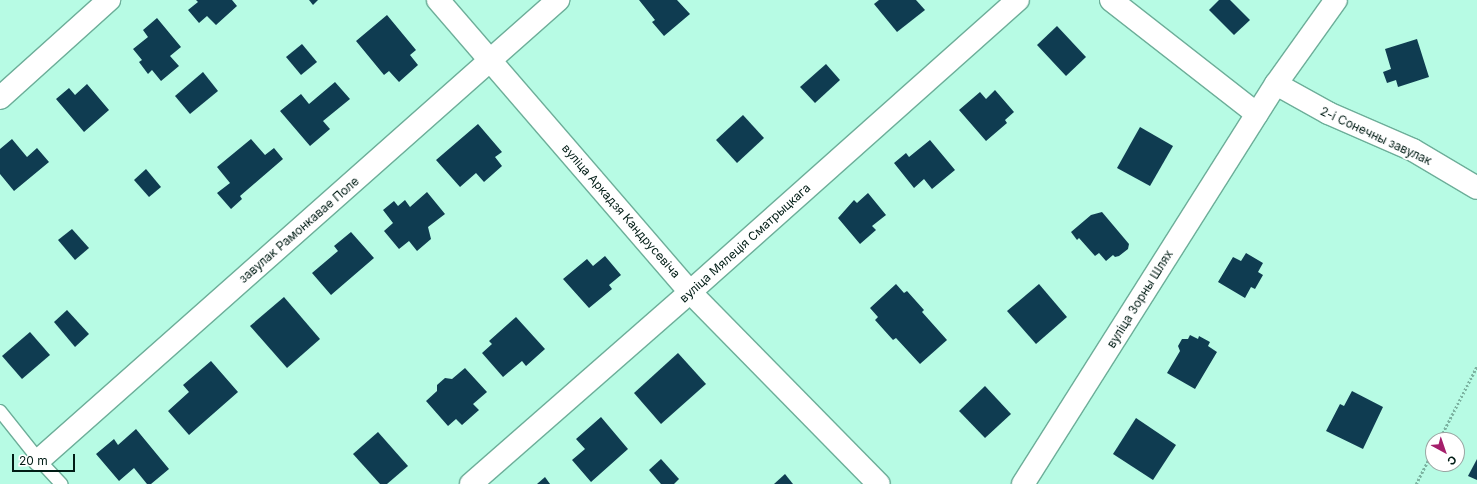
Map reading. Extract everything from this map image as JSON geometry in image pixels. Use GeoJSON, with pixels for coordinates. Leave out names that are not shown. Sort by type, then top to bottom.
{"type":"FeatureCollection","features":[{"type":"Feature","properties":{"kind":"street"},"geometry":{"type":"LineString","coordinates":[[0,98],[109,0]]}},
{"type":"Feature","properties":{"kind":"street","name":"вуліца Аркадзя Кандрусевіча"},"geometry":{"type":"LineString","coordinates":[[438,0],[690,292],[879,484]]}},
{"type":"Feature","properties":{"kind":"street","name":"завулак Рамонкавае Поле"},"geometry":{"type":"LineString","coordinates":[[39,460],[558,0]]}},
{"type":"Feature","properties":{"kind":"street","name":"вуліца Мялеція Сматрыцкага"},"geometry":{"type":"LineString","coordinates":[[471,484],[690,292],[1018,0]]}},
{"type":"Feature","properties":{"kind":"street"},"geometry":{"type":"LineString","coordinates":[[1111,0],[1257,114]]}},
{"type":"Feature","properties":{"kind":"street","name":"вуліца Зорны Шлях"},"geometry":{"type":"LineString","coordinates":[[1023,484],[1276,84],[1336,0]]}},
{"type":"Feature","properties":{"kind":"street","name":"2-і Сонечны завулак"},"geometry":{"type":"LineString","coordinates":[[1276,84],[1328,113],[1413,150],[1477,188]]}},
{"type":"Feature","properties":{"kind":"lane"},"geometry":{"type":"LineString","coordinates":[[0,411],[39,460],[61,484]]}},
{"type":"Feature","properties":{"kind":"path"},"geometry":{"type":"LineString","coordinates":[[1443,432],[1477,366]]}},
{"type":"Feature","properties":{"kind":"path"},"geometry":{"type":"LineString","coordinates":[[1416,484],[1425,467]]}},
{"type":"Feature","properties":{"kind":"building"},"geometry":{"type":"Polygon","coordinates":[[[196,0],[232,0],[237,6],[216,25],[207,16],[199,23],[188,10],[198,2],[196,0]]]}},
{"type":"Feature","properties":{"kind":"building"},"geometry":{"type":"Polygon","coordinates":[[[309,0],[318,0],[313,5],[309,0]]]}},
{"type":"Feature","properties":{"kind":"building"},"geometry":{"type":"Polygon","coordinates":[[[639,0],[677,0],[690,14],[664,36],[652,22],[655,20],[639,0]]]}},
{"type":"Feature","properties":{"kind":"building"},"geometry":{"type":"Polygon","coordinates":[[[879,0],[916,0],[925,10],[897,32],[874,4],[879,0]]]}},
{"type":"Feature","properties":{"kind":"building"},"geometry":{"type":"Polygon","coordinates":[[[1219,0],[1230,0],[1250,20],[1234,35],[1209,10],[1219,0]]]}},
{"type":"Feature","properties":{"kind":"building"},"geometry":{"type":"Polygon","coordinates":[[[387,15],[416,50],[410,55],[418,65],[399,82],[389,71],[384,75],[356,41],[387,15]]]}},
{"type":"Feature","properties":{"kind":"building"},"geometry":{"type":"Polygon","coordinates":[[[157,18],[181,47],[170,56],[179,66],[161,81],[152,70],[148,74],[139,62],[142,60],[133,49],[148,37],[143,30],[157,18]]]}},
{"type":"Feature","properties":{"kind":"building"},"geometry":{"type":"Polygon","coordinates":[[[1057,26],[1086,57],[1066,76],[1037,45],[1057,26]]]}},
{"type":"Feature","properties":{"kind":"building"},"geometry":{"type":"Polygon","coordinates":[[[1417,39],[1429,77],[1398,87],[1396,80],[1387,83],[1383,72],[1391,69],[1385,49],[1417,39]]]}},
{"type":"Feature","properties":{"kind":"building"},"geometry":{"type":"Polygon","coordinates":[[[302,44],[317,62],[301,75],[286,57],[302,44]]]}},
{"type":"Feature","properties":{"kind":"building"},"geometry":{"type":"Polygon","coordinates":[[[826,64],[840,80],[815,103],[800,87],[826,64]]]}},
{"type":"Feature","properties":{"kind":"building"},"geometry":{"type":"Polygon","coordinates":[[[203,72],[218,91],[190,114],[175,96],[203,72]]]}},
{"type":"Feature","properties":{"kind":"building"},"geometry":{"type":"Polygon","coordinates":[[[335,82],[350,99],[323,121],[330,129],[310,146],[280,111],[301,94],[309,104],[335,82]]]}},
{"type":"Feature","properties":{"kind":"building"},"geometry":{"type":"Polygon","coordinates":[[[87,84],[109,110],[84,132],[56,99],[69,88],[75,95],[87,84]]]}},
{"type":"Feature","properties":{"kind":"building"},"geometry":{"type":"Polygon","coordinates":[[[995,90],[1014,112],[1005,120],[1007,123],[986,141],[959,110],[980,92],[986,99],[995,90]]]}},
{"type":"Feature","properties":{"kind":"building"},"geometry":{"type":"Polygon","coordinates":[[[743,115],[764,138],[737,163],[716,140],[743,115]]]}},
{"type":"Feature","properties":{"kind":"building"},"geometry":{"type":"Polygon","coordinates":[[[478,124],[502,152],[495,157],[502,166],[484,182],[476,173],[460,187],[436,160],[478,124]]]}},
{"type":"Feature","properties":{"kind":"building"},"geometry":{"type":"Polygon","coordinates":[[[1140,127],[1173,146],[1150,186],[1117,168],[1140,127]]]}},
{"type":"Feature","properties":{"kind":"building"},"geometry":{"type":"Polygon","coordinates":[[[12,139],[27,157],[37,148],[49,162],[14,191],[0,174],[0,149],[12,139]]]}},
{"type":"Feature","properties":{"kind":"building"},"geometry":{"type":"Polygon","coordinates":[[[251,139],[265,155],[274,148],[283,159],[240,196],[242,199],[231,209],[217,193],[230,183],[217,167],[251,139]]]}},
{"type":"Feature","properties":{"kind":"building"},"geometry":{"type":"Polygon","coordinates":[[[930,140],[955,170],[932,189],[924,179],[914,188],[894,163],[906,153],[909,157],[930,140]]]}},
{"type":"Feature","properties":{"kind":"building"},"geometry":{"type":"Polygon","coordinates":[[[146,169],[161,187],[149,197],[134,180],[146,169]]]}},
{"type":"Feature","properties":{"kind":"building"},"geometry":{"type":"Polygon","coordinates":[[[427,192],[445,214],[428,227],[431,239],[417,251],[409,241],[399,249],[384,231],[393,223],[383,210],[394,201],[398,206],[405,200],[410,207],[427,192]]]}},
{"type":"Feature","properties":{"kind":"building"},"geometry":{"type":"Polygon","coordinates":[[[868,193],[886,215],[872,226],[876,230],[860,244],[838,218],[854,200],[857,203],[868,193]]]}},
{"type":"Feature","properties":{"kind":"building"},"geometry":{"type":"Polygon","coordinates":[[[1102,212],[1129,244],[1128,249],[1119,256],[1115,257],[1113,255],[1106,261],[1099,253],[1095,256],[1079,238],[1077,240],[1071,232],[1091,215],[1102,212]]]}},
{"type":"Feature","properties":{"kind":"building"},"geometry":{"type":"Polygon","coordinates":[[[72,229],[89,248],[75,260],[58,240],[72,229]]]}},
{"type":"Feature","properties":{"kind":"building"},"geometry":{"type":"Polygon","coordinates":[[[351,232],[374,258],[331,295],[312,273],[338,251],[334,246],[351,232]]]}},
{"type":"Feature","properties":{"kind":"building"},"geometry":{"type":"Polygon","coordinates":[[[1246,253],[1263,263],[1258,272],[1263,275],[1255,289],[1251,287],[1245,298],[1218,282],[1233,257],[1241,261],[1246,253]]]}},
{"type":"Feature","properties":{"kind":"building"},"geometry":{"type":"Polygon","coordinates":[[[605,256],[621,275],[609,285],[612,289],[589,308],[563,279],[587,259],[593,266],[605,256]]]}},
{"type":"Feature","properties":{"kind":"building"},"geometry":{"type":"Polygon","coordinates":[[[896,284],[904,293],[907,291],[924,310],[922,312],[947,340],[920,364],[896,338],[893,340],[875,320],[878,317],[870,308],[896,284]]]}},
{"type":"Feature","properties":{"kind":"building"},"geometry":{"type":"Polygon","coordinates":[[[1039,284],[1067,317],[1036,344],[1007,311],[1039,284]]]}},
{"type":"Feature","properties":{"kind":"building"},"geometry":{"type":"Polygon","coordinates":[[[284,297],[320,339],[287,368],[250,326],[284,297]]]}},
{"type":"Feature","properties":{"kind":"building"},"geometry":{"type":"Polygon","coordinates":[[[67,310],[89,334],[75,347],[54,322],[67,310]]]}},
{"type":"Feature","properties":{"kind":"building"},"geometry":{"type":"Polygon","coordinates":[[[516,317],[545,349],[526,366],[522,361],[503,377],[482,353],[492,344],[489,341],[516,317]]]}},
{"type":"Feature","properties":{"kind":"building"},"geometry":{"type":"Polygon","coordinates":[[[30,332],[50,355],[22,379],[2,356],[30,332]]]}},
{"type":"Feature","properties":{"kind":"building"},"geometry":{"type":"Polygon","coordinates":[[[1190,335],[1198,339],[1199,336],[1210,342],[1208,346],[1217,352],[1195,389],[1167,373],[1180,351],[1178,346],[1182,339],[1188,339],[1190,335]]]}},
{"type":"Feature","properties":{"kind":"building"},"geometry":{"type":"Polygon","coordinates":[[[678,353],[706,384],[661,424],[634,393],[678,353]]]}},
{"type":"Feature","properties":{"kind":"building"},"geometry":{"type":"Polygon","coordinates":[[[211,361],[238,392],[189,435],[168,411],[189,392],[183,385],[211,361]]]}},
{"type":"Feature","properties":{"kind":"building"},"geometry":{"type":"Polygon","coordinates":[[[465,368],[487,392],[473,404],[479,410],[462,425],[456,419],[448,426],[426,401],[437,391],[437,385],[445,378],[452,379],[465,368]]]}},
{"type":"Feature","properties":{"kind":"building"},"geometry":{"type":"Polygon","coordinates":[[[985,386],[1011,414],[985,438],[959,411],[985,386]]]}},
{"type":"Feature","properties":{"kind":"building"},"geometry":{"type":"Polygon","coordinates":[[[1352,391],[1383,407],[1363,449],[1326,431],[1340,404],[1344,406],[1352,391]]]}},
{"type":"Feature","properties":{"kind":"building"},"geometry":{"type":"Polygon","coordinates":[[[601,417],[628,449],[591,482],[572,460],[585,449],[576,439],[601,417]]]}},
{"type":"Feature","properties":{"kind":"building"},"geometry":{"type":"Polygon","coordinates":[[[1136,418],[1176,445],[1153,480],[1113,454],[1136,418]]]}},
{"type":"Feature","properties":{"kind":"building"},"geometry":{"type":"Polygon","coordinates":[[[136,429],[169,469],[151,484],[147,484],[134,468],[119,481],[96,454],[114,439],[118,445],[136,429]]]}},
{"type":"Feature","properties":{"kind":"building"},"geometry":{"type":"Polygon","coordinates":[[[378,432],[408,466],[387,484],[380,484],[353,454],[378,432]]]}},
{"type":"Feature","properties":{"kind":"building"},"geometry":{"type":"Polygon","coordinates":[[[661,459],[679,479],[674,484],[661,484],[649,470],[661,459]]]}},
{"type":"Feature","properties":{"kind":"building"},"geometry":{"type":"Polygon","coordinates":[[[1477,459],[1477,480],[1468,476],[1477,459]]]}},
{"type":"Feature","properties":{"kind":"building"},"geometry":{"type":"Polygon","coordinates":[[[785,474],[793,484],[774,484],[785,474]]]}},
{"type":"Feature","properties":{"kind":"building"},"geometry":{"type":"Polygon","coordinates":[[[545,477],[550,484],[537,484],[545,477]]]}}]}
